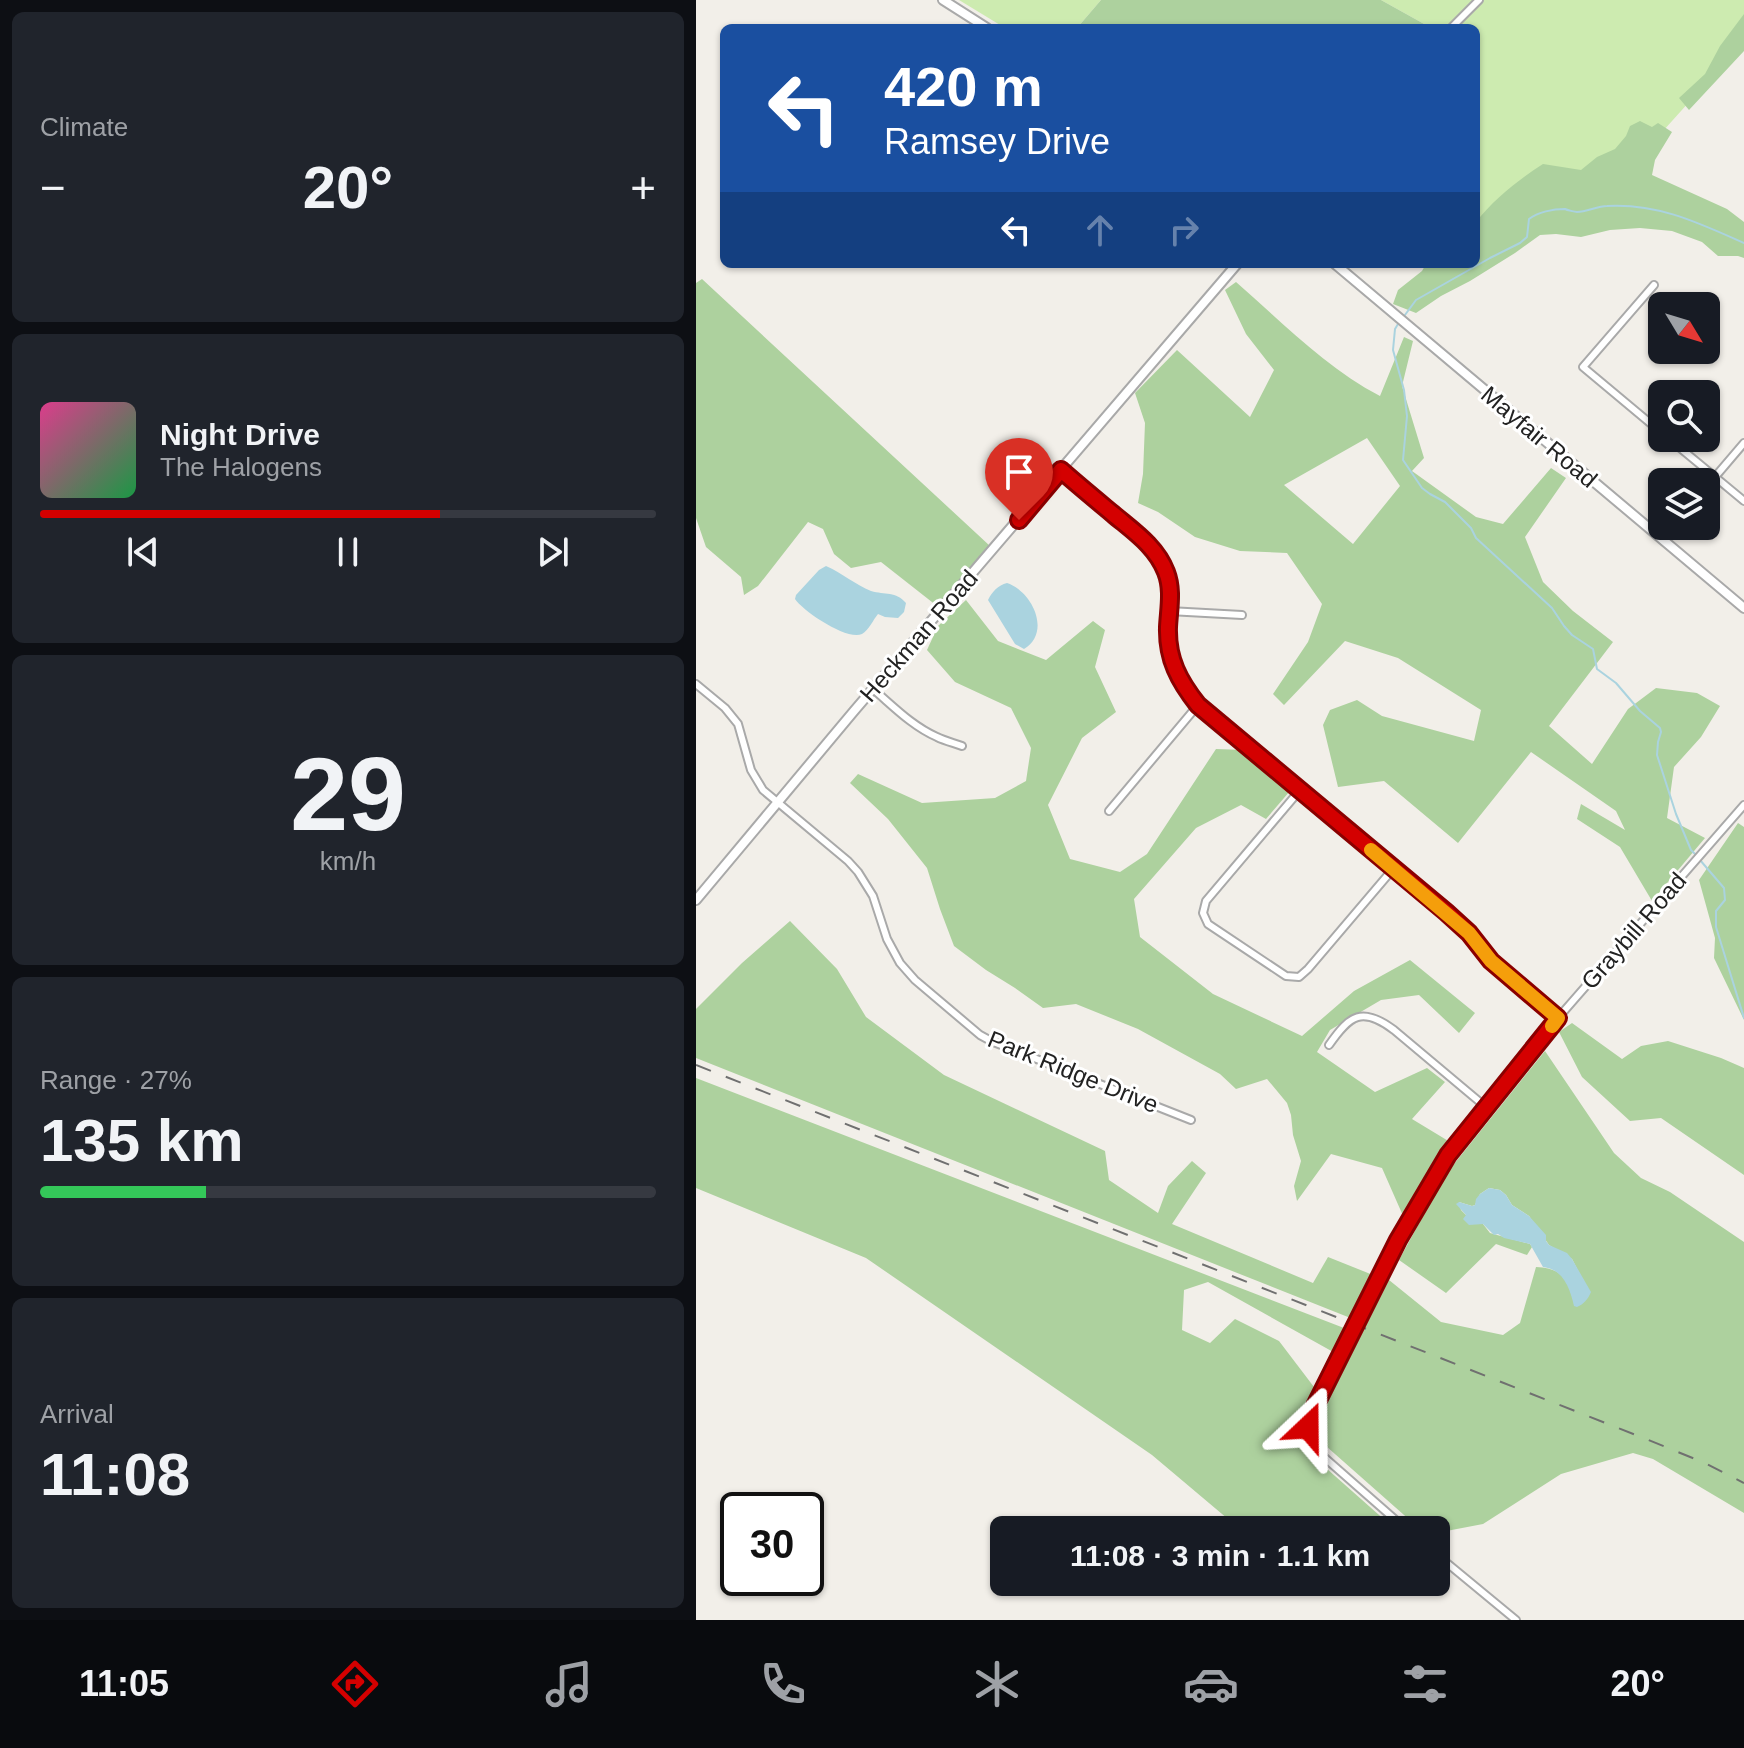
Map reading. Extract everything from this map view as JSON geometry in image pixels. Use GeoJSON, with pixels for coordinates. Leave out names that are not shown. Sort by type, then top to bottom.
{"type":"FeatureCollection","features":[{"type":"Feature","properties":{"kind":"street"},"geometry":{"type":"LineString","coordinates":[[943,0],[981,24]]}},
{"type":"Feature","properties":{"kind":"street"},"geometry":{"type":"LineString","coordinates":[[1455,24],[1479,0]]}},
{"type":"Feature","properties":{"kind":"street","name":"Heckman Road"},"geometry":{"type":"LineString","coordinates":[[696,900],[1234,268]]}},
{"type":"Feature","properties":{"kind":"street","name":"Mayfair Road"},"geometry":{"type":"LineString","coordinates":[[1340,268],[1744,608]]}},
{"type":"Feature","properties":{"kind":"street"},"geometry":{"type":"LineString","coordinates":[[1648,421],[1583,367],[1654,285]]}},
{"type":"Feature","properties":{"kind":"street"},"geometry":{"type":"LineString","coordinates":[[1720,471],[1744,443]]}},
{"type":"Feature","properties":{"kind":"street"},"geometry":{"type":"LineString","coordinates":[[1685,452],[1704,468]]}},
{"type":"Feature","properties":{"kind":"street"},"geometry":{"type":"LineString","coordinates":[[1061,470],[1151,547],[1159,558],[1169,582],[1171,661],[1183,687],[1198,705],[1469,933],[1491,961],[1558,1018]]}},
{"type":"Feature","properties":{"kind":"street"},"geometry":{"type":"LineString","coordinates":[[1720,481],[1744,501]]}},
{"type":"Feature","properties":{"kind":"street"},"geometry":{"type":"LineString","coordinates":[[1169,611],[1242,615]]}},
{"type":"Feature","properties":{"kind":"street","name":"Park Ridge Drive"},"geometry":{"type":"LineString","coordinates":[[696,684],[732,716],[742,734],[751,770],[763,790],[858,872],[874,897],[887,939],[900,963],[915,980],[980,1035],[1191,1120]]}},
{"type":"Feature","properties":{"kind":"street"},"geometry":{"type":"LineString","coordinates":[[873,689],[923,730],[962,746]]}},
{"type":"Feature","properties":{"kind":"street"},"geometry":{"type":"LineString","coordinates":[[1109,811],[1198,705]]}},
{"type":"Feature","properties":{"kind":"street"},"geometry":{"type":"LineString","coordinates":[[1300,790],[1206,901],[1203,907],[1208,924],[1289,977],[1299,977],[1393,869]]}},
{"type":"Feature","properties":{"kind":"street","name":"Graybill Road"},"geometry":{"type":"LineString","coordinates":[[1391,1516],[1317,1451],[1309,1435],[1309,1418],[1398,1240],[1448,1155],[1558,1018],[1744,805]]}},
{"type":"Feature","properties":{"kind":"street"},"geometry":{"type":"LineString","coordinates":[[1329,1045],[1351,1019],[1369,1015],[1394,1030],[1487,1108]]}},
{"type":"Feature","properties":{"kind":"street"},"geometry":{"type":"LineString","coordinates":[[1450,1566],[1516,1620]]}},
{"type":"Feature","properties":{"kind":"green space"},"geometry":{"type":"Polygon","coordinates":[[[959,0],[1101,0],[1080,24],[998,24],[959,0]]]}},
{"type":"Feature","properties":{"kind":"green space"},"geometry":{"type":"Polygon","coordinates":[[[1101,0],[1381,0],[1424,24],[1080,24],[1101,0]]]}},
{"type":"Feature","properties":{"kind":"green space"},"geometry":{"type":"Polygon","coordinates":[[[1381,0],[1744,0],[1744,41],[1663,131],[1480,255],[1480,24],[1424,24],[1381,0]]]}},
{"type":"Feature","properties":{"kind":"green space"},"geometry":{"type":"Polygon","coordinates":[[[1744,14],[1744,51],[1689,110],[1679,98],[1705,74],[1720,46],[1744,14]]]}},
{"type":"Feature","properties":{"kind":"green space"},"geometry":{"type":"Polygon","coordinates":[[[1640,121],[1652,127],[1658,123],[1672,132],[1655,160],[1652,175],[1727,209],[1744,222],[1744,258],[1718,256],[1702,242],[1672,231],[1640,228],[1610,230],[1581,237],[1540,235],[1416,313],[1393,304],[1398,290],[1424,268],[1480,268],[1480,218],[1499,198],[1543,164],[1581,170],[1597,157],[1615,149],[1630,126],[1640,121]]]}},
{"type":"Feature","properties":{"kind":"green space"},"geometry":{"type":"Polygon","coordinates":[[[702,279],[990,546],[937,606],[881,562],[851,568],[834,554],[823,529],[808,522],[758,586],[744,595],[741,577],[706,547],[696,518],[696,283],[702,279]]]}},
{"type":"Feature","properties":{"kind":"green space"},"geometry":{"type":"Polygon","coordinates":[[[1236,282],[1323,358],[1380,396],[1404,337],[1413,341],[1402,386],[1424,458],[1412,471],[1476,517],[1503,524],[1551,468],[1566,478],[1525,537],[1543,582],[1573,611],[1613,642],[1549,726],[1592,764],[1628,709],[1656,688],[1697,693],[1720,706],[1701,737],[1674,767],[1667,818],[1705,838],[1652,901],[1620,847],[1577,819],[1581,804],[1625,830],[1616,811],[1531,752],[1458,843],[1384,781],[1338,787],[1323,725],[1330,710],[1357,700],[1382,716],[1474,741],[1481,710],[1398,658],[1345,641],[1284,705],[1273,694],[1308,642],[1322,604],[1287,553],[1240,551],[1195,537],[1158,512],[1138,503],[1143,474],[1145,423],[1135,393],[1177,350],[1250,417],[1274,370],[1246,334],[1225,290],[1236,282]],[[1367,438],[1284,485],[1353,544],[1400,486],[1367,438]]]}},
{"type":"Feature","properties":{"kind":"green space"},"geometry":{"type":"Polygon","coordinates":[[[966,600],[998,641],[1046,660],[1093,621],[1105,630],[1095,667],[1116,712],[1082,738],[1048,805],[1070,859],[1120,872],[1147,854],[1216,749],[1244,750],[1290,791],[1266,819],[1241,805],[1196,828],[1134,899],[1140,937],[1213,994],[1302,1036],[1354,991],[1410,960],[1475,1013],[1459,1033],[1419,995],[1381,1000],[1330,1030],[1317,1052],[1375,1092],[1427,1068],[1445,1082],[1412,1119],[1450,1142],[1404,1218],[1382,1168],[1331,1154],[1297,1201],[1294,1186],[1301,1161],[1291,1115],[1287,1103],[1267,1079],[1236,1089],[1220,1074],[1138,1029],[1076,1004],[1043,1008],[954,946],[927,868],[888,819],[850,783],[858,774],[922,803],[995,798],[1026,781],[1031,748],[1011,708],[955,682],[927,650],[938,626],[966,600]]]}},
{"type":"Feature","properties":{"kind":"green space"},"geometry":{"type":"Polygon","coordinates":[[[1738,823],[1744,827],[1744,1020],[1714,958],[1715,938],[1699,880],[1738,823]]]}},
{"type":"Feature","properties":{"kind":"green space"},"geometry":{"type":"Polygon","coordinates":[[[790,921],[837,969],[866,1017],[944,1075],[1105,1151],[1109,1180],[1158,1213],[1168,1186],[1192,1161],[1206,1173],[1172,1224],[1313,1283],[1328,1257],[1373,1275],[1353,1319],[696,1058],[696,1009],[790,921]]]}},
{"type":"Feature","properties":{"kind":"green space"},"geometry":{"type":"Polygon","coordinates":[[[1572,1023],[1622,1059],[1641,1046],[1668,1041],[1744,1068],[1744,1175],[1661,1118],[1630,1121],[1582,1077],[1559,1032],[1572,1023]]]}},
{"type":"Feature","properties":{"kind":"green space"},"geometry":{"type":"Polygon","coordinates":[[[1545,1051],[1614,1153],[1641,1178],[1670,1192],[1744,1242],[1744,1513],[1653,1459],[1633,1453],[1561,1474],[1483,1524],[1450,1530],[1450,1516],[1405,1516],[1318,1439],[1318,1421],[1389,1280],[1441,1322],[1503,1335],[1520,1323],[1536,1267],[1559,1273],[1570,1290],[1575,1306],[1587,1288],[1572,1259],[1549,1245],[1529,1216],[1512,1205],[1506,1195],[1489,1188],[1480,1194],[1475,1205],[1459,1202],[1461,1210],[1483,1224],[1490,1233],[1530,1244],[1532,1247],[1527,1255],[1496,1244],[1446,1293],[1399,1260],[1446,1174],[1545,1051]]]}},
{"type":"Feature","properties":{"kind":"green space"},"geometry":{"type":"Polygon","coordinates":[[[696,1078],[1344,1328],[1335,1353],[1208,1282],[1184,1290],[1182,1330],[1210,1343],[1235,1319],[1279,1341],[1314,1387],[1297,1419],[1309,1453],[1380,1516],[1224,1516],[1152,1455],[866,1258],[696,1188],[696,1078]]]}},
{"type":"Feature","properties":{"kind":"water"},"geometry":{"type":"Polygon","coordinates":[[[826,566],[871,591],[898,597],[906,603],[904,612],[898,618],[878,614],[862,634],[846,633],[826,624],[795,599],[826,566]]]}},
{"type":"Feature","properties":{"kind":"water"},"geometry":{"type":"Polygon","coordinates":[[[1007,583],[1016,587],[1031,603],[1038,623],[1037,633],[1024,649],[1015,644],[988,600],[996,589],[1007,583]]]}},
{"type":"Feature","properties":{"kind":"water"},"geometry":{"type":"Polygon","coordinates":[[[1489,1188],[1506,1195],[1512,1205],[1529,1216],[1546,1235],[1549,1245],[1567,1253],[1572,1259],[1591,1292],[1584,1303],[1574,1306],[1561,1275],[1543,1267],[1530,1244],[1494,1235],[1483,1224],[1469,1225],[1463,1219],[1466,1215],[1456,1204],[1475,1205],[1480,1194],[1489,1188]]]}},
{"type":"Feature","properties":{"kind":"waterway"},"geometry":{"type":"LineString","coordinates":[[1480,264],[1527,237],[1529,219],[1546,211],[1565,209],[1581,212],[1607,206],[1626,206],[1661,211],[1744,243]]}},
{"type":"Feature","properties":{"kind":"waterway"},"geometry":{"type":"LineString","coordinates":[[1402,319],[1416,300],[1472,268]]}},
{"type":"Feature","properties":{"kind":"waterway"},"geometry":{"type":"LineString","coordinates":[[1398,324],[1393,350],[1404,390],[1407,416],[1403,460],[1422,488],[1445,502],[1471,528],[1476,538],[1552,608],[1572,635],[1593,649],[1597,669],[1616,683],[1640,711],[1660,728],[1657,755],[1676,814],[1696,855]]}},
{"type":"Feature","properties":{"kind":"waterway"},"geometry":{"type":"LineString","coordinates":[[1700,860],[1724,888],[1725,900],[1716,911],[1716,927],[1744,1018]]}},
{"type":"Feature","properties":{"kind":"railway"},"geometry":{"type":"LineString","coordinates":[[696,1065],[1646,1439],[1744,1483]]}},
{"type":"Feature","properties":{"kind":"slow traffic"},"geometry":{"type":"LineString","coordinates":[[1371,850],[1446,912],[1469,933],[1491,961],[1558,1018],[1552,1026]]}},
{"type":"Feature","properties":{"kind":"route"},"geometry":{"type":"LineString","coordinates":[[1019,520],[1061,470],[1144,540],[1159,558],[1169,582],[1171,661],[1183,687],[1198,705],[1446,912],[1469,933],[1491,961],[1558,1018],[1448,1155],[1429,1186],[1398,1240],[1309,1418],[1308,1427]]}}]}
